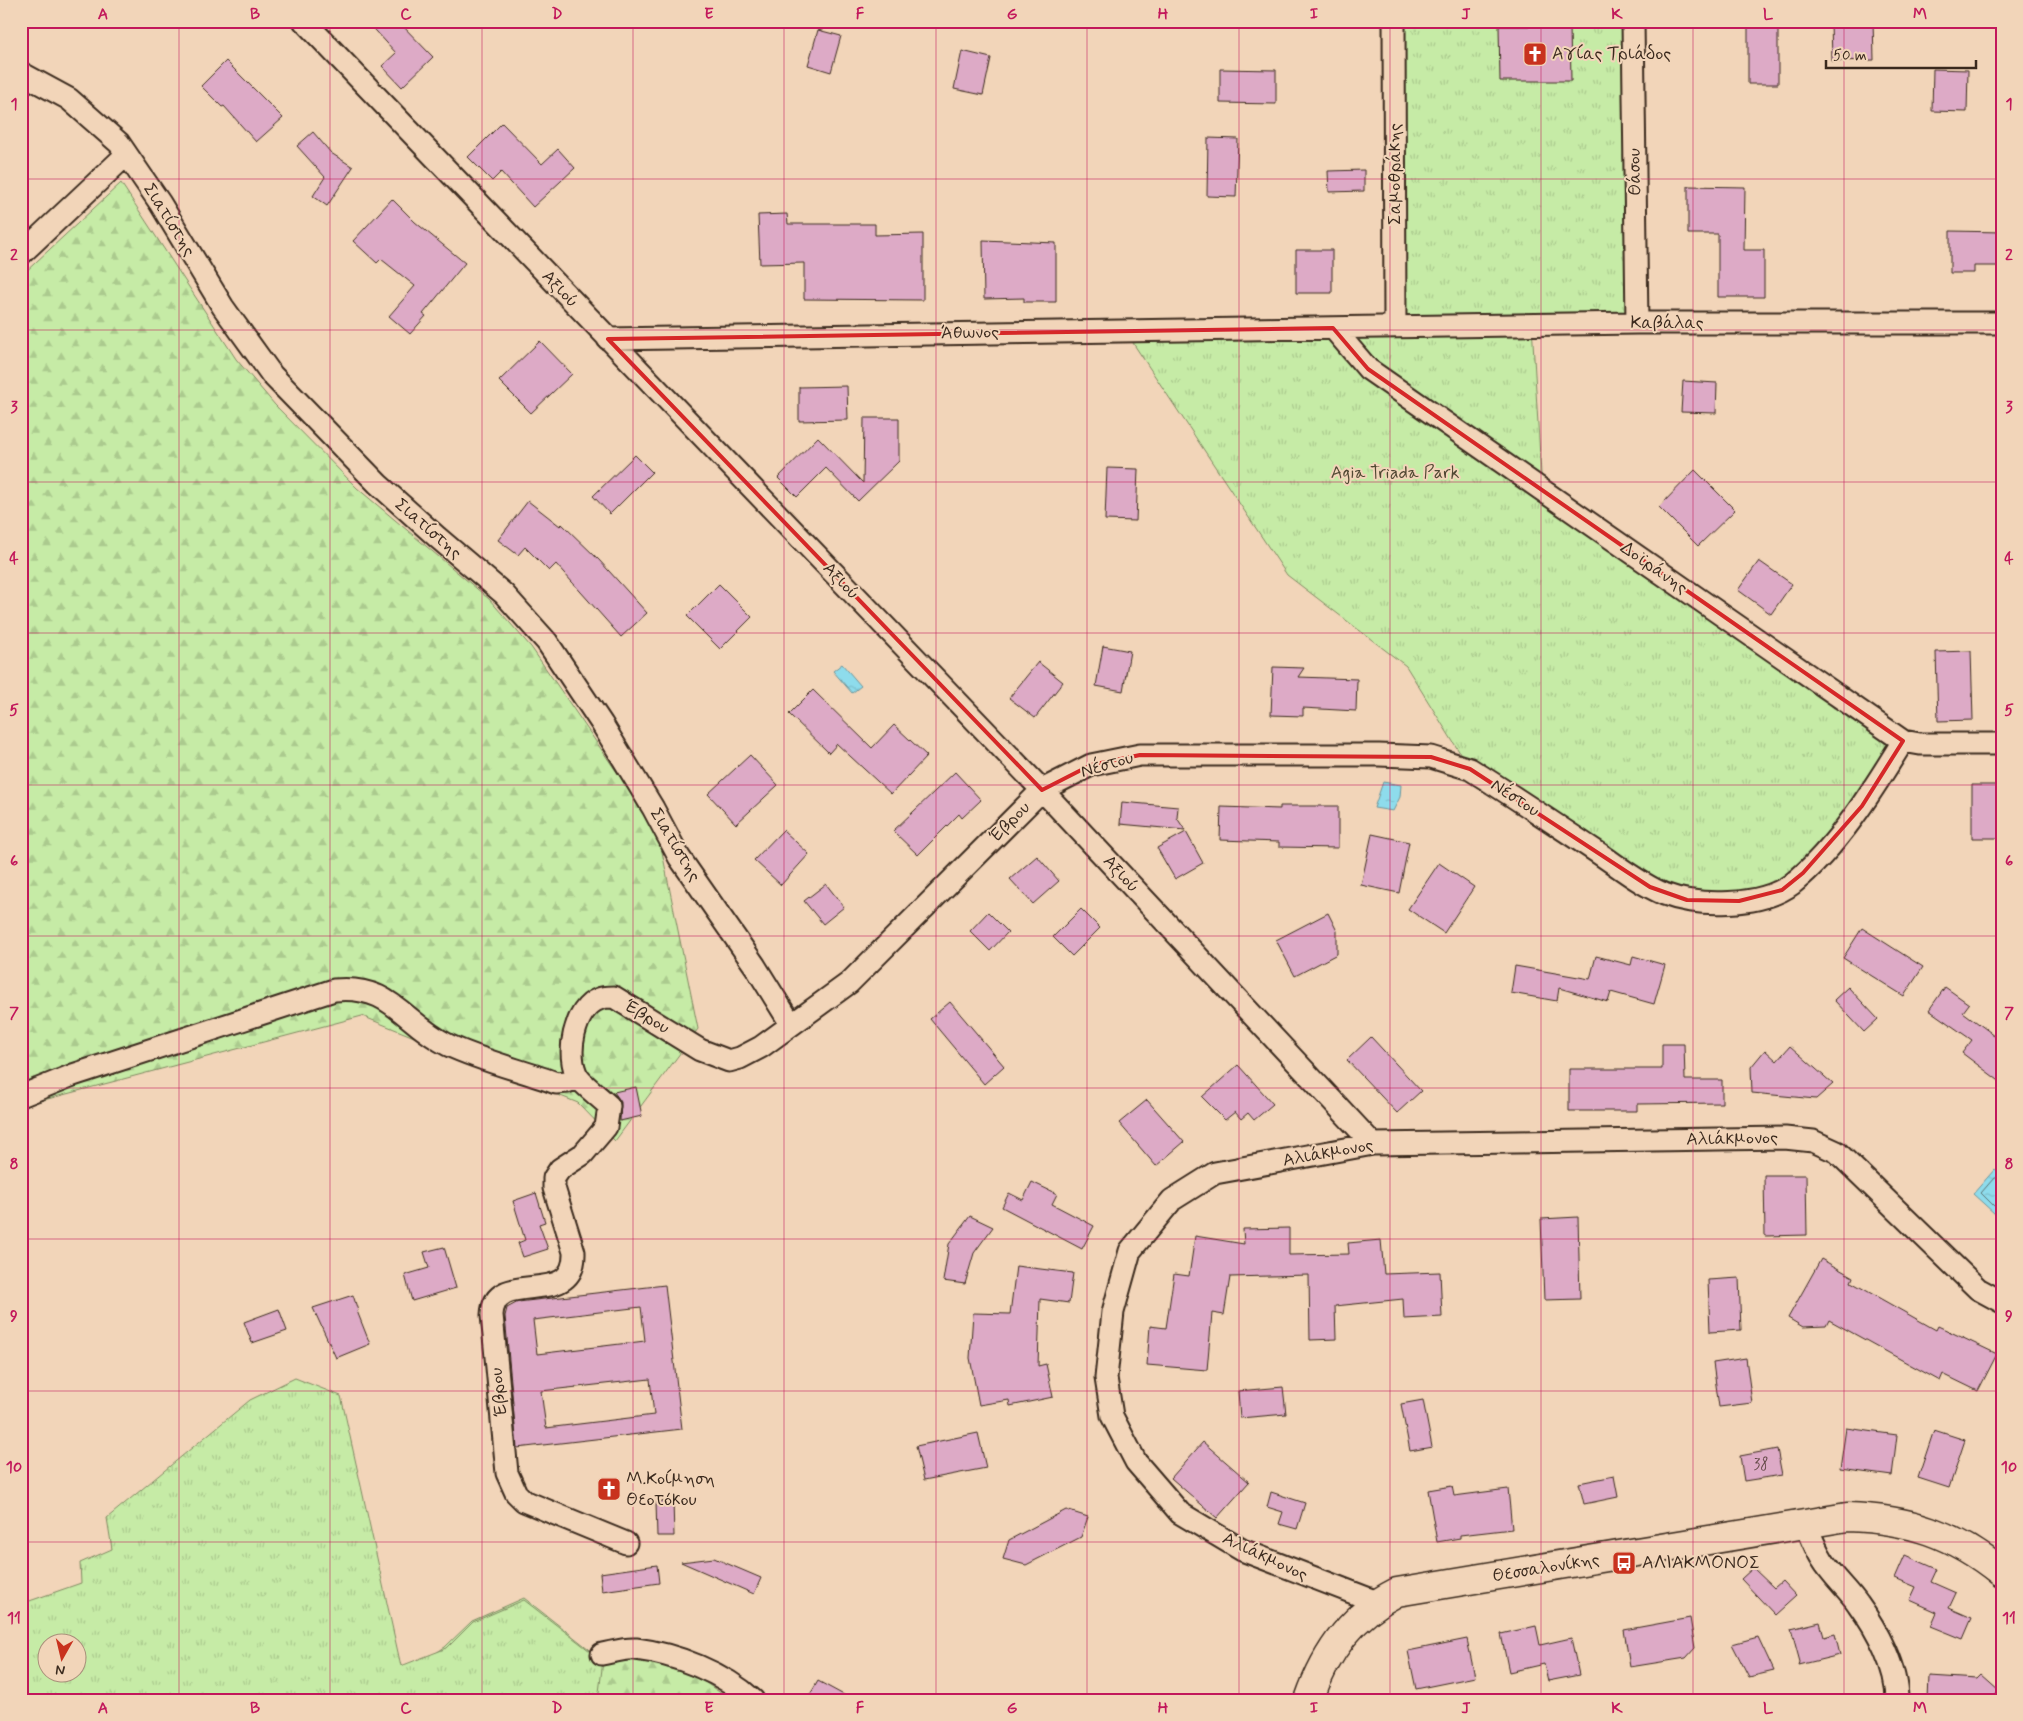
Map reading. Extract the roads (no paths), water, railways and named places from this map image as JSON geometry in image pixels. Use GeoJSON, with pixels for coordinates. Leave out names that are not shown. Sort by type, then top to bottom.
{"type":"FeatureCollection","features":[{"type":"Feature","properties":{"kind":"street","name":"Αξιού"},"geometry":{"type":"LineString","coordinates":[[304,21],[1042,790],[1373,1144]]}},
{"type":"Feature","properties":{"kind":"street","name":"Σαμοθράκης"},"geometry":{"type":"LineString","coordinates":[[1394,21],[1395,327]]}},
{"type":"Feature","properties":{"kind":"street","name":"Θάσου"},"geometry":{"type":"LineString","coordinates":[[1633,21],[1637,323]]}},
{"type":"Feature","properties":{"kind":"street","name":"Σιατίστης"},"geometry":{"type":"LineString","coordinates":[[21,73],[69,99],[119,143],[160,203],[223,307],[272,375],[378,484],[504,594],[547,642],[602,724],[653,808],[679,857],[755,966],[791,1024]]}},
{"type":"Feature","properties":{"kind":"street"},"geometry":{"type":"LineString","coordinates":[[21,254],[126,155]]}},
{"type":"Feature","properties":{"kind":"street","name":"Καβάλας"},"geometry":{"type":"LineString","coordinates":[[1333,328],[1637,323],[2002,323]]}},
{"type":"Feature","properties":{"kind":"street","name":"Άθωνος"},"geometry":{"type":"LineString","coordinates":[[608,339],[1333,328]]}},
{"type":"Feature","properties":{"kind":"street","name":"Δοϊράνης"},"geometry":{"type":"LineString","coordinates":[[1333,328],[1368,369],[1903,742]]}},
{"type":"Feature","properties":{"kind":"street"},"geometry":{"type":"LineString","coordinates":[[1903,742],[1920,744],[2002,744]]}},
{"type":"Feature","properties":{"kind":"street","name":"Νέστου"},"geometry":{"type":"LineString","coordinates":[[1042,790],[1091,765],[1140,755],[1431,757],[1470,769],[1650,887],[1687,900],[1730,902],[1770,895],[1791,884],[1803,873],[1862,806],[1903,742]]}},
{"type":"Feature","properties":{"kind":"street","name":"Έβρου"},"geometry":{"type":"LineString","coordinates":[[626,1543],[524,1501],[516,1493],[507,1473],[492,1307],[501,1294],[508,1291],[555,1284],[564,1280],[571,1272],[574,1263],[574,1252],[554,1188],[554,1178],[560,1169],[583,1154],[606,1127],[609,1106],[598,1093],[578,1078],[571,1058],[573,1035],[585,1010],[598,999],[614,997],[700,1050],[729,1061],[740,1058],[761,1047],[849,983],[1042,790]]}},
{"type":"Feature","properties":{"kind":"street"},"geometry":{"type":"LineString","coordinates":[[21,1096],[72,1075],[334,990],[348,989],[362,990],[385,998],[426,1031],[449,1045],[556,1083],[578,1078]]}},
{"type":"Feature","properties":{"kind":"street","name":"Αλιάκμονος"},"geometry":{"type":"LineString","coordinates":[[1377,1602],[1242,1550],[1180,1513],[1136,1462],[1112,1416],[1106,1378],[1113,1312],[1130,1251],[1172,1200],[1215,1173],[1373,1144],[1785,1138],[1813,1141],[1837,1152],[1978,1289],[2002,1302]]}},
{"type":"Feature","properties":{"kind":"street","name":"Θεσσαλονίκης"},"geometry":{"type":"LineString","coordinates":[[1309,1700],[1322,1667],[1336,1644],[1349,1628],[1377,1602],[1398,1592],[1847,1517],[1880,1518],[1910,1523],[1942,1534],[1977,1552],[2002,1573]]}},
{"type":"Feature","properties":{"kind":"street"},"geometry":{"type":"LineString","coordinates":[[1806,1524],[1822,1559],[1858,1603],[1871,1624],[1893,1674],[1897,1700]]}},
{"type":"Feature","properties":{"kind":"street"},"geometry":{"type":"LineString","coordinates":[[602,1654],[635,1649],[665,1655],[726,1681],[753,1700]]}},
{"type":"Feature","properties":{"kind":"water"},"geometry":{"type":"Polygon","coordinates":[[[842,664],[861,686],[852,693],[833,671],[842,664]]]}},
{"type":"Feature","properties":{"kind":"water"},"geometry":{"type":"Polygon","coordinates":[[[1383,782],[1401,785],[1400,797],[1393,811],[1374,808],[1383,782]]]}},
{"type":"Feature","properties":{"kind":"water"},"geometry":{"type":"Polygon","coordinates":[[[1995,1169],[2002,1175],[2002,1191],[2000,1194],[2002,1207],[1995,1214],[1973,1194],[1995,1169]]]}},
{"type":"Feature","properties":{"kind":"place","name":"Αγίας Τριάδος"},"geometry":{"type":"Point","coordinates":[1535,54]}},
{"type":"Feature","properties":{"kind":"place","name":"Μ.Κοίμηση Θεοτόκου"},"geometry":{"type":"Point","coordinates":[609,1489]}},
{"type":"Feature","properties":{"kind":"place","name":"ΑΛΙΑΚΜΟΝΟΣ"},"geometry":{"type":"Point","coordinates":[1624,1563]}},
{"type":"Feature","properties":{"kind":"park label","name":"Agia Triada Park"},"geometry":{"type":"Point","coordinates":[1395,473]}}]}
